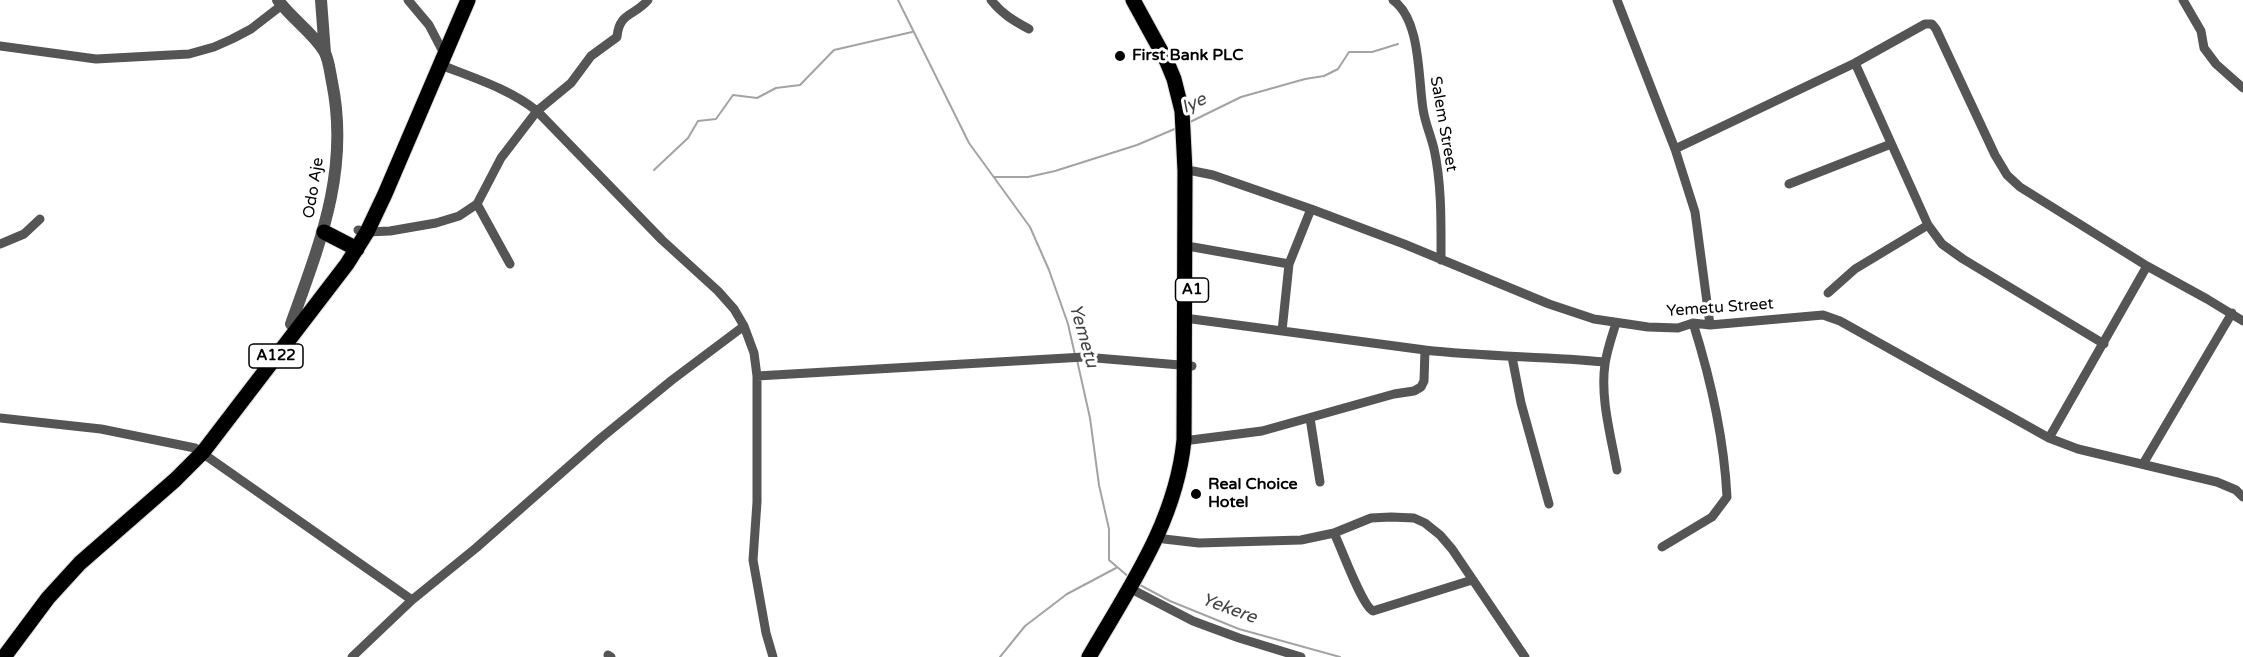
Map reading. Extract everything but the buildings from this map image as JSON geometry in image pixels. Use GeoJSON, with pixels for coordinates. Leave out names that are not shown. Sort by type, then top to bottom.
{"type":"FeatureCollection","features":[{"type":"Feature","properties":{"kind":"highway","name":"A122"},"geometry":{"type":"LineString","coordinates":[[362,231],[460,0]]}},
{"type":"Feature","properties":{"kind":"highway","name":"A122"},"geometry":{"type":"LineString","coordinates":[[2,657],[48,598],[80,563],[175,480],[334,282],[385,195],[468,0]]}},
{"type":"Feature","properties":{"kind":"highway","name":"A1"},"geometry":{"type":"LineString","coordinates":[[1099,657],[1137,584],[1164,523],[1179,474],[1184,440],[1192,319],[1189,171],[1179,94],[1167,62],[1133,0]]}},
{"type":"Feature","properties":{"kind":"highway","name":"A1"},"geometry":{"type":"LineString","coordinates":[[1089,657],[1164,539],[1177,509],[1187,473],[1191,440],[1190,112],[1187,92],[1171,52],[1142,0]]}},
{"type":"Feature","properties":{"kind":"highway"},"geometry":{"type":"LineString","coordinates":[[324,232],[353,247]]}},
{"type":"Feature","properties":{"kind":"highway","name":"A122"},"geometry":{"type":"LineString","coordinates":[[0,647],[44,591],[77,554],[199,450],[291,324],[353,247]]}},
{"type":"Feature","properties":{"kind":"street","name":"Odo Aje"},"geometry":{"type":"LineString","coordinates":[[291,324],[324,232],[333,188],[338,127],[325,52],[321,0]]}},
{"type":"Feature","properties":{"kind":"street"},"geometry":{"type":"LineString","coordinates":[[408,0],[429,25],[441,48]]}},
{"type":"Feature","properties":{"kind":"street"},"geometry":{"type":"LineString","coordinates":[[362,231],[390,231],[436,223],[459,216],[477,204],[501,158],[537,111],[571,83],[591,56],[617,38],[618,27],[624,18],[648,0]]}},
{"type":"Feature","properties":{"kind":"street"},"geometry":{"type":"LineString","coordinates":[[991,0],[1013,21],[1029,29]]}},
{"type":"Feature","properties":{"kind":"street","name":"Salem Street"},"geometry":{"type":"LineString","coordinates":[[1393,0],[1399,4],[1406,15],[1418,57],[1423,111],[1434,150],[1437,174],[1441,260]]}},
{"type":"Feature","properties":{"kind":"street"},"geometry":{"type":"LineString","coordinates":[[1617,0],[1675,150],[1695,212],[1710,325]]}},
{"type":"Feature","properties":{"kind":"street"},"geometry":{"type":"LineString","coordinates":[[2183,0],[2201,31],[2204,48],[2216,64],[2243,88]]}},
{"type":"Feature","properties":{"kind":"street"},"geometry":{"type":"LineString","coordinates":[[0,46],[96,59],[189,54],[214,48],[251,29],[283,2],[325,52]]}},
{"type":"Feature","properties":{"kind":"street"},"geometry":{"type":"LineString","coordinates":[[1675,150],[1855,63],[1925,24],[1932,24],[1995,155],[2007,175],[2020,187],[2147,266],[2243,321]]}},
{"type":"Feature","properties":{"kind":"street"},"geometry":{"type":"LineString","coordinates":[[1855,63],[1928,225],[1942,244],[1963,260],[2104,344]]}},
{"type":"Feature","properties":{"kind":"street"},"geometry":{"type":"LineString","coordinates":[[441,65],[498,88],[525,101],[537,111],[662,240],[718,291],[734,309],[744,326],[754,353],[757,376],[757,502],[753,560],[773,657]]}},
{"type":"Feature","properties":{"kind":"street"},"geometry":{"type":"LineString","coordinates":[[1789,184],[1891,144]]}},
{"type":"Feature","properties":{"kind":"street","name":"Yemetu Street"},"geometry":{"type":"LineString","coordinates":[[1189,171],[1213,175],[1311,209],[1594,320],[1678,328],[1693,323],[1710,325],[1823,315],[2049,438],[2078,449],[2217,482],[2236,490],[2243,496]]}},
{"type":"Feature","properties":{"kind":"street"},"geometry":{"type":"LineString","coordinates":[[477,204],[510,264]]}},
{"type":"Feature","properties":{"kind":"street"},"geometry":{"type":"LineString","coordinates":[[1282,331],[1289,264],[1311,209]]}},
{"type":"Feature","properties":{"kind":"street"},"geometry":{"type":"LineString","coordinates":[[0,244],[24,234],[40,219]]}},
{"type":"Feature","properties":{"kind":"street"},"geometry":{"type":"LineString","coordinates":[[1828,293],[1855,269],[1928,225]]}},
{"type":"Feature","properties":{"kind":"street"},"geometry":{"type":"LineString","coordinates":[[1192,247],[1289,264]]}},
{"type":"Feature","properties":{"kind":"street"},"geometry":{"type":"LineString","coordinates":[[2049,438],[2147,266]]}},
{"type":"Feature","properties":{"kind":"street"},"geometry":{"type":"LineString","coordinates":[[2143,464],[2232,313]]}},
{"type":"Feature","properties":{"kind":"street"},"geometry":{"type":"LineString","coordinates":[[1192,319],[1472,355],[1559,357],[1605,362]]}},
{"type":"Feature","properties":{"kind":"street"},"geometry":{"type":"LineString","coordinates":[[1616,323],[1605,362],[1605,401],[1617,470]]}},
{"type":"Feature","properties":{"kind":"street"},"geometry":{"type":"LineString","coordinates":[[1662,547],[1713,517],[1727,497],[1722,436],[1708,370],[1693,323]]}},
{"type":"Feature","properties":{"kind":"street"},"geometry":{"type":"LineString","coordinates":[[352,657],[412,600],[476,548],[610,431],[672,380],[744,326]]}},
{"type":"Feature","properties":{"kind":"street"},"geometry":{"type":"LineString","coordinates":[[1191,440],[1262,431],[1421,387],[1424,381],[1425,350]]}},
{"type":"Feature","properties":{"kind":"street"},"geometry":{"type":"LineString","coordinates":[[757,376],[1072,357],[1189,366]]}},
{"type":"Feature","properties":{"kind":"street"},"geometry":{"type":"LineString","coordinates":[[1512,357],[1521,403],[1549,504]]}},
{"type":"Feature","properties":{"kind":"street"},"geometry":{"type":"LineString","coordinates":[[0,418],[101,429],[199,450],[412,600]]}},
{"type":"Feature","properties":{"kind":"street"},"geometry":{"type":"LineString","coordinates":[[1310,418],[1320,482]]}},
{"type":"Feature","properties":{"kind":"street"},"geometry":{"type":"LineString","coordinates":[[1164,539],[1199,543],[1301,540],[1334,533],[1371,518],[1414,518],[1425,523],[1440,535],[1525,657]]}},
{"type":"Feature","properties":{"kind":"street"},"geometry":{"type":"LineString","coordinates":[[1334,533],[1362,597],[1368,609],[1373,611],[1472,580]]}},
{"type":"Feature","properties":{"kind":"street"},"geometry":{"type":"LineString","coordinates":[[1137,584],[1193,621],[1299,657]]}},
{"type":"Feature","properties":{"kind":"waterway","name":"Yemetu"},"geometry":{"type":"LineString","coordinates":[[898,0],[969,143],[1030,227],[1049,270],[1068,324],[1075,355]]}},
{"type":"Feature","properties":{"kind":"waterway"},"geometry":{"type":"LineString","coordinates":[[654,170],[688,138],[698,121],[716,119],[733,95],[757,98],[776,88],[800,85],[834,50],[912,32]]}},
{"type":"Feature","properties":{"kind":"waterway","name":"Iye"},"geometry":{"type":"LineString","coordinates":[[1188,123],[1241,97],[1324,76],[1338,69],[1349,52],[1372,52],[1398,44]]}},
{"type":"Feature","properties":{"kind":"waterway","name":"Iye"},"geometry":{"type":"LineString","coordinates":[[994,177],[1028,177],[1055,171],[1137,145],[1177,128]]}},
{"type":"Feature","properties":{"kind":"waterway","name":"Yemetu"},"geometry":{"type":"LineString","coordinates":[[1077,360],[1090,418],[1099,485],[1109,529],[1109,560],[1130,578]]}},
{"type":"Feature","properties":{"kind":"waterway","name":"Yemetu"},"geometry":{"type":"LineString","coordinates":[[1000,657],[1025,626],[1067,594],[1116,568]]}},
{"type":"Feature","properties":{"kind":"waterway","name":"Yekere"},"geometry":{"type":"LineString","coordinates":[[1140,585],[1170,601],[1239,629],[1340,657]]}},
{"type":"Feature","properties":{"kind":"place","name":"First Bank PLC"},"geometry":{"type":"Point","coordinates":[1120,56]}},
{"type":"Feature","properties":{"kind":"place","name":"Real Choice Hotel"},"geometry":{"type":"Point","coordinates":[1196,494]}}]}
